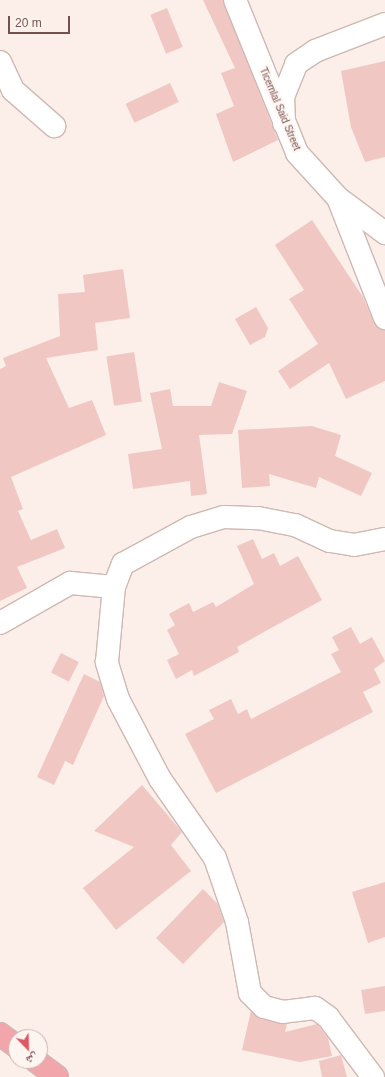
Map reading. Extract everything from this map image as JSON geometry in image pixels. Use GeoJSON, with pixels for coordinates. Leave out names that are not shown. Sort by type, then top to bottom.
{"type":"FeatureCollection","features":[{"type":"Feature","properties":{"kind":"highway"},"geometry":{"type":"LineString","coordinates":[[46,1069],[57,1077]]}},
{"type":"Feature","properties":{"kind":"street","name":"Ticemlal Said Street"},"geometry":{"type":"LineString","coordinates":[[234,0],[298,153],[338,198],[385,232]]}},
{"type":"Feature","properties":{"kind":"street"},"geometry":{"type":"LineString","coordinates":[[284,122],[283,97],[296,64],[315,51],[385,24]]}},
{"type":"Feature","properties":{"kind":"street"},"geometry":{"type":"LineString","coordinates":[[0,62],[13,90],[54,126]]}},
{"type":"Feature","properties":{"kind":"street"},"geometry":{"type":"LineString","coordinates":[[338,198],[385,318]]}},
{"type":"Feature","properties":{"kind":"street"},"geometry":{"type":"LineString","coordinates":[[374,1077],[328,1017],[315,1008],[283,1012],[264,1007],[250,993],[237,922],[215,858],[160,779],[118,699],[107,662],[114,587],[124,564],[149,547],[191,527],[224,517],[258,518],[296,525],[330,540],[354,545],[385,539]]}},
{"type":"Feature","properties":{"kind":"street"},"geometry":{"type":"LineString","coordinates":[[0,623],[70,583],[114,587]]}},
{"type":"Feature","properties":{"kind":"building"},"geometry":{"type":"Polygon","coordinates":[[[203,0],[223,0],[278,140],[233,162],[216,114],[234,106],[221,73],[235,68],[203,0]]]}},
{"type":"Feature","properties":{"kind":"building"},"geometry":{"type":"Polygon","coordinates":[[[167,8],[183,47],[166,54],[150,15],[167,8]]]}},
{"type":"Feature","properties":{"kind":"building"},"geometry":{"type":"Polygon","coordinates":[[[385,61],[385,157],[365,162],[351,127],[341,71],[385,61]]]}},
{"type":"Feature","properties":{"kind":"building"},"geometry":{"type":"Polygon","coordinates":[[[170,83],[179,102],[134,123],[126,104],[170,83]]]}},
{"type":"Feature","properties":{"kind":"building"},"geometry":{"type":"Polygon","coordinates":[[[312,220],[363,297],[374,323],[385,330],[385,381],[346,399],[329,363],[290,389],[278,371],[318,344],[289,299],[304,290],[275,245],[312,220]]]}},
{"type":"Feature","properties":{"kind":"building"},"geometry":{"type":"Polygon","coordinates":[[[123,269],[130,318],[95,323],[98,350],[46,358],[69,408],[92,400],[106,435],[11,477],[23,509],[18,511],[31,540],[57,529],[65,548],[17,567],[27,588],[0,601],[0,369],[6,366],[3,358],[60,336],[58,294],[85,292],[83,275],[123,269]]]}},
{"type":"Feature","properties":{"kind":"building"},"geometry":{"type":"Polygon","coordinates":[[[256,307],[268,328],[265,337],[250,345],[235,319],[256,307]]]}},
{"type":"Feature","properties":{"kind":"building"},"geometry":{"type":"Polygon","coordinates":[[[134,352],[142,401],[114,406],[106,356],[134,352]]]}},
{"type":"Feature","properties":{"kind":"building"},"geometry":{"type":"Polygon","coordinates":[[[219,382],[247,391],[232,434],[199,435],[207,494],[191,496],[190,481],[133,489],[128,454],[162,449],[150,393],[170,389],[173,406],[211,406],[219,382]]]}},
{"type":"Feature","properties":{"kind":"building"},"geometry":{"type":"Polygon","coordinates":[[[312,426],[341,435],[335,456],[372,473],[361,496],[319,477],[316,488],[269,474],[270,486],[242,488],[238,430],[312,426]]]}},
{"type":"Feature","properties":{"kind":"building"},"geometry":{"type":"Polygon","coordinates":[[[253,539],[262,559],[274,553],[280,566],[298,556],[322,600],[237,647],[239,652],[194,676],[192,670],[176,679],[167,660],[179,654],[167,630],[175,625],[169,614],[189,603],[193,612],[213,602],[216,607],[254,584],[237,546],[253,539]]]}},
{"type":"Feature","properties":{"kind":"building"},"geometry":{"type":"Polygon","coordinates":[[[351,627],[360,644],[372,637],[385,661],[374,669],[381,683],[363,692],[373,712],[216,793],[185,734],[214,719],[209,710],[231,699],[238,714],[247,709],[251,719],[341,672],[331,654],[339,650],[332,637],[351,627]]]}},
{"type":"Feature","properties":{"kind":"building"},"geometry":{"type":"Polygon","coordinates":[[[61,653],[79,662],[69,682],[51,673],[61,653]]]}},
{"type":"Feature","properties":{"kind":"building"},"geometry":{"type":"Polygon","coordinates":[[[84,674],[100,682],[104,696],[73,765],[65,761],[54,785],[37,777],[84,674]]]}},
{"type":"Feature","properties":{"kind":"building"},"geometry":{"type":"Polygon","coordinates":[[[142,785],[182,832],[171,845],[191,871],[116,930],[83,888],[134,847],[94,831],[142,785]]]}},
{"type":"Feature","properties":{"kind":"building"},"geometry":{"type":"Polygon","coordinates":[[[385,882],[385,937],[368,943],[352,892],[385,882]]]}},
{"type":"Feature","properties":{"kind":"building"},"geometry":{"type":"Polygon","coordinates":[[[203,889],[217,903],[224,922],[183,964],[156,938],[203,889]]]}},
{"type":"Feature","properties":{"kind":"building"},"geometry":{"type":"Polygon","coordinates":[[[385,986],[385,1011],[365,1014],[361,990],[385,986]]]}},
{"type":"Feature","properties":{"kind":"building"},"geometry":{"type":"Polygon","coordinates":[[[251,1011],[261,1019],[287,1024],[285,1032],[317,1024],[328,1038],[332,1056],[300,1062],[242,1050],[251,1011]]]}},
{"type":"Feature","properties":{"kind":"building"},"geometry":{"type":"Polygon","coordinates":[[[341,1055],[347,1077],[322,1077],[319,1061],[341,1055]]]}}]}
